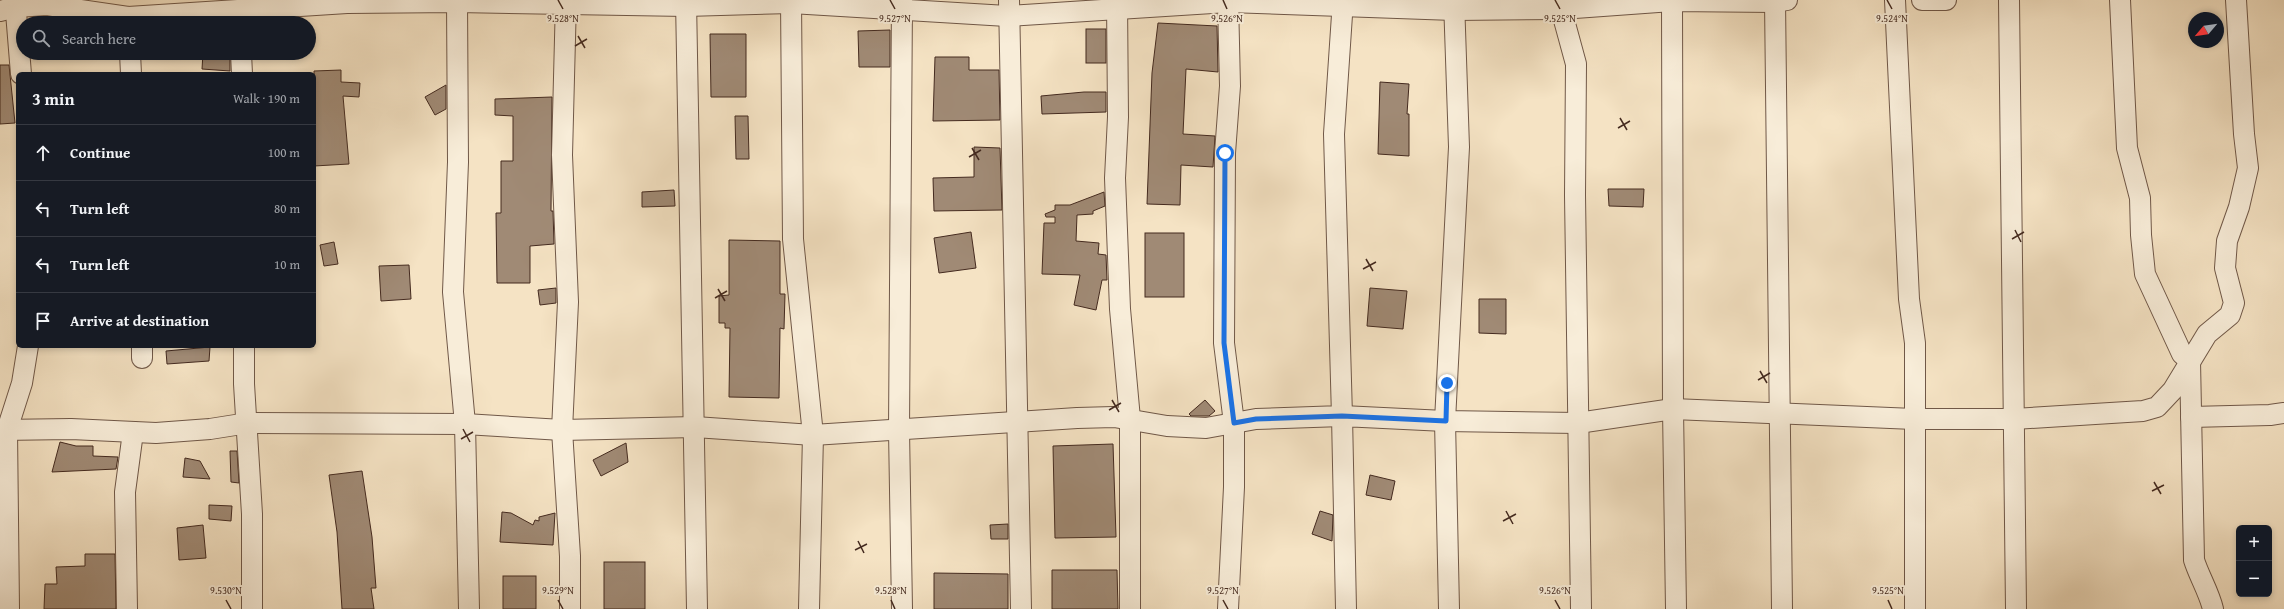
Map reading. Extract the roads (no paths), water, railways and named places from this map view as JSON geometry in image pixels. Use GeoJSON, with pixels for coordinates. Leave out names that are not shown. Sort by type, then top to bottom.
{"type":"FeatureCollection","features":[{"type":"Feature","properties":{"kind":"street"},"geometry":{"type":"LineString","coordinates":[[1672,0],[1673,410],[1676,609]]}},
{"type":"Feature","properties":{"kind":"street"},"geometry":{"type":"LineString","coordinates":[[16,43],[10,6],[47,5],[128,13],[240,11],[347,1],[686,3],[791,2],[1008,8],[1228,1],[1454,5],[1561,4],[1672,0],[1779,1],[1782,609]]}},
{"type":"Feature","properties":{"kind":"street"},"geometry":{"type":"LineString","coordinates":[[1895,0],[1909,299],[1915,343],[1914,609]]}},
{"type":"Feature","properties":{"kind":"street"},"geometry":{"type":"LineString","coordinates":[[1922,0],[1946,0]]}},
{"type":"Feature","properties":{"kind":"street"},"geometry":{"type":"LineString","coordinates":[[2009,0],[2016,609]]}},
{"type":"Feature","properties":{"kind":"street"},"geometry":{"type":"LineString","coordinates":[[2120,0],[2127,148],[2140,198],[2140,235],[2145,274],[2182,354],[2190,361],[2194,560],[2201,582],[2210,598],[2213,609]]}},
{"type":"Feature","properties":{"kind":"street"},"geometry":{"type":"LineString","coordinates":[[4,430],[71,429],[133,432],[186,432],[248,423],[466,424],[562,430],[695,427],[813,435],[1077,418],[1130,419],[1167,426],[1206,428],[1256,419],[1342,416],[1446,421],[1578,423],[1673,410],[1914,419],[2014,419],[2143,411],[2157,407],[2173,390],[2207,334],[2230,314],[2234,303],[2232,290],[2225,268],[2227,241],[2239,207],[2248,168],[2244,134],[2236,0]]}},
{"type":"Feature","properties":{"kind":"street"},"geometry":{"type":"LineString","coordinates":[[457,1],[458,162],[453,292],[466,424],[469,609]]}},
{"type":"Feature","properties":{"kind":"street"},"geometry":{"type":"LineString","coordinates":[[1228,1],[1230,86],[1225,153],[1224,343],[1234,423],[1234,487],[1228,609]]}},
{"type":"Feature","properties":{"kind":"street"},"geometry":{"type":"LineString","coordinates":[[566,2],[562,155],[568,302],[562,430],[570,556],[570,609]]}},
{"type":"Feature","properties":{"kind":"street"},"geometry":{"type":"LineString","coordinates":[[791,2],[793,239],[813,435],[809,609]]}},
{"type":"Feature","properties":{"kind":"street"},"geometry":{"type":"LineString","coordinates":[[686,3],[695,427],[697,609]]}},
{"type":"Feature","properties":{"kind":"street"},"geometry":{"type":"LineString","coordinates":[[1343,3],[1334,134],[1346,609]]}},
{"type":"Feature","properties":{"kind":"street"},"geometry":{"type":"LineString","coordinates":[[902,4],[899,430],[902,609]]}},
{"type":"Feature","properties":{"kind":"street"},"geometry":{"type":"LineString","coordinates":[[1117,4],[1118,117],[1115,178],[1120,309],[1130,419],[1130,609]]}},
{"type":"Feature","properties":{"kind":"street"},"geometry":{"type":"LineString","coordinates":[[1561,4],[1576,64],[1578,423],[1581,609]]}},
{"type":"Feature","properties":{"kind":"street"},"geometry":{"type":"LineString","coordinates":[[1449,609],[1446,421],[1459,147],[1454,5]]}},
{"type":"Feature","properties":{"kind":"street"},"geometry":{"type":"LineString","coordinates":[[1008,8],[1021,609]]}},
{"type":"Feature","properties":{"kind":"street"},"geometry":{"type":"LineString","coordinates":[[19,60],[21,72]]}},
{"type":"Feature","properties":{"kind":"street"},"geometry":{"type":"LineString","coordinates":[[130,60],[131,72]]}},
{"type":"Feature","properties":{"kind":"street"},"geometry":{"type":"LineString","coordinates":[[241,60],[242,72]]}},
{"type":"Feature","properties":{"kind":"street"},"geometry":{"type":"LineString","coordinates":[[9,609],[4,430],[22,383],[28,348]]}},
{"type":"Feature","properties":{"kind":"street"},"geometry":{"type":"LineString","coordinates":[[244,348],[244,384],[248,423],[252,514],[252,609]]}},
{"type":"Feature","properties":{"kind":"street"},"geometry":{"type":"LineString","coordinates":[[2191,417],[2270,415],[2284,413]]}},
{"type":"Feature","properties":{"kind":"street"},"geometry":{"type":"LineString","coordinates":[[127,609],[125,492],[133,432]]}}]}
